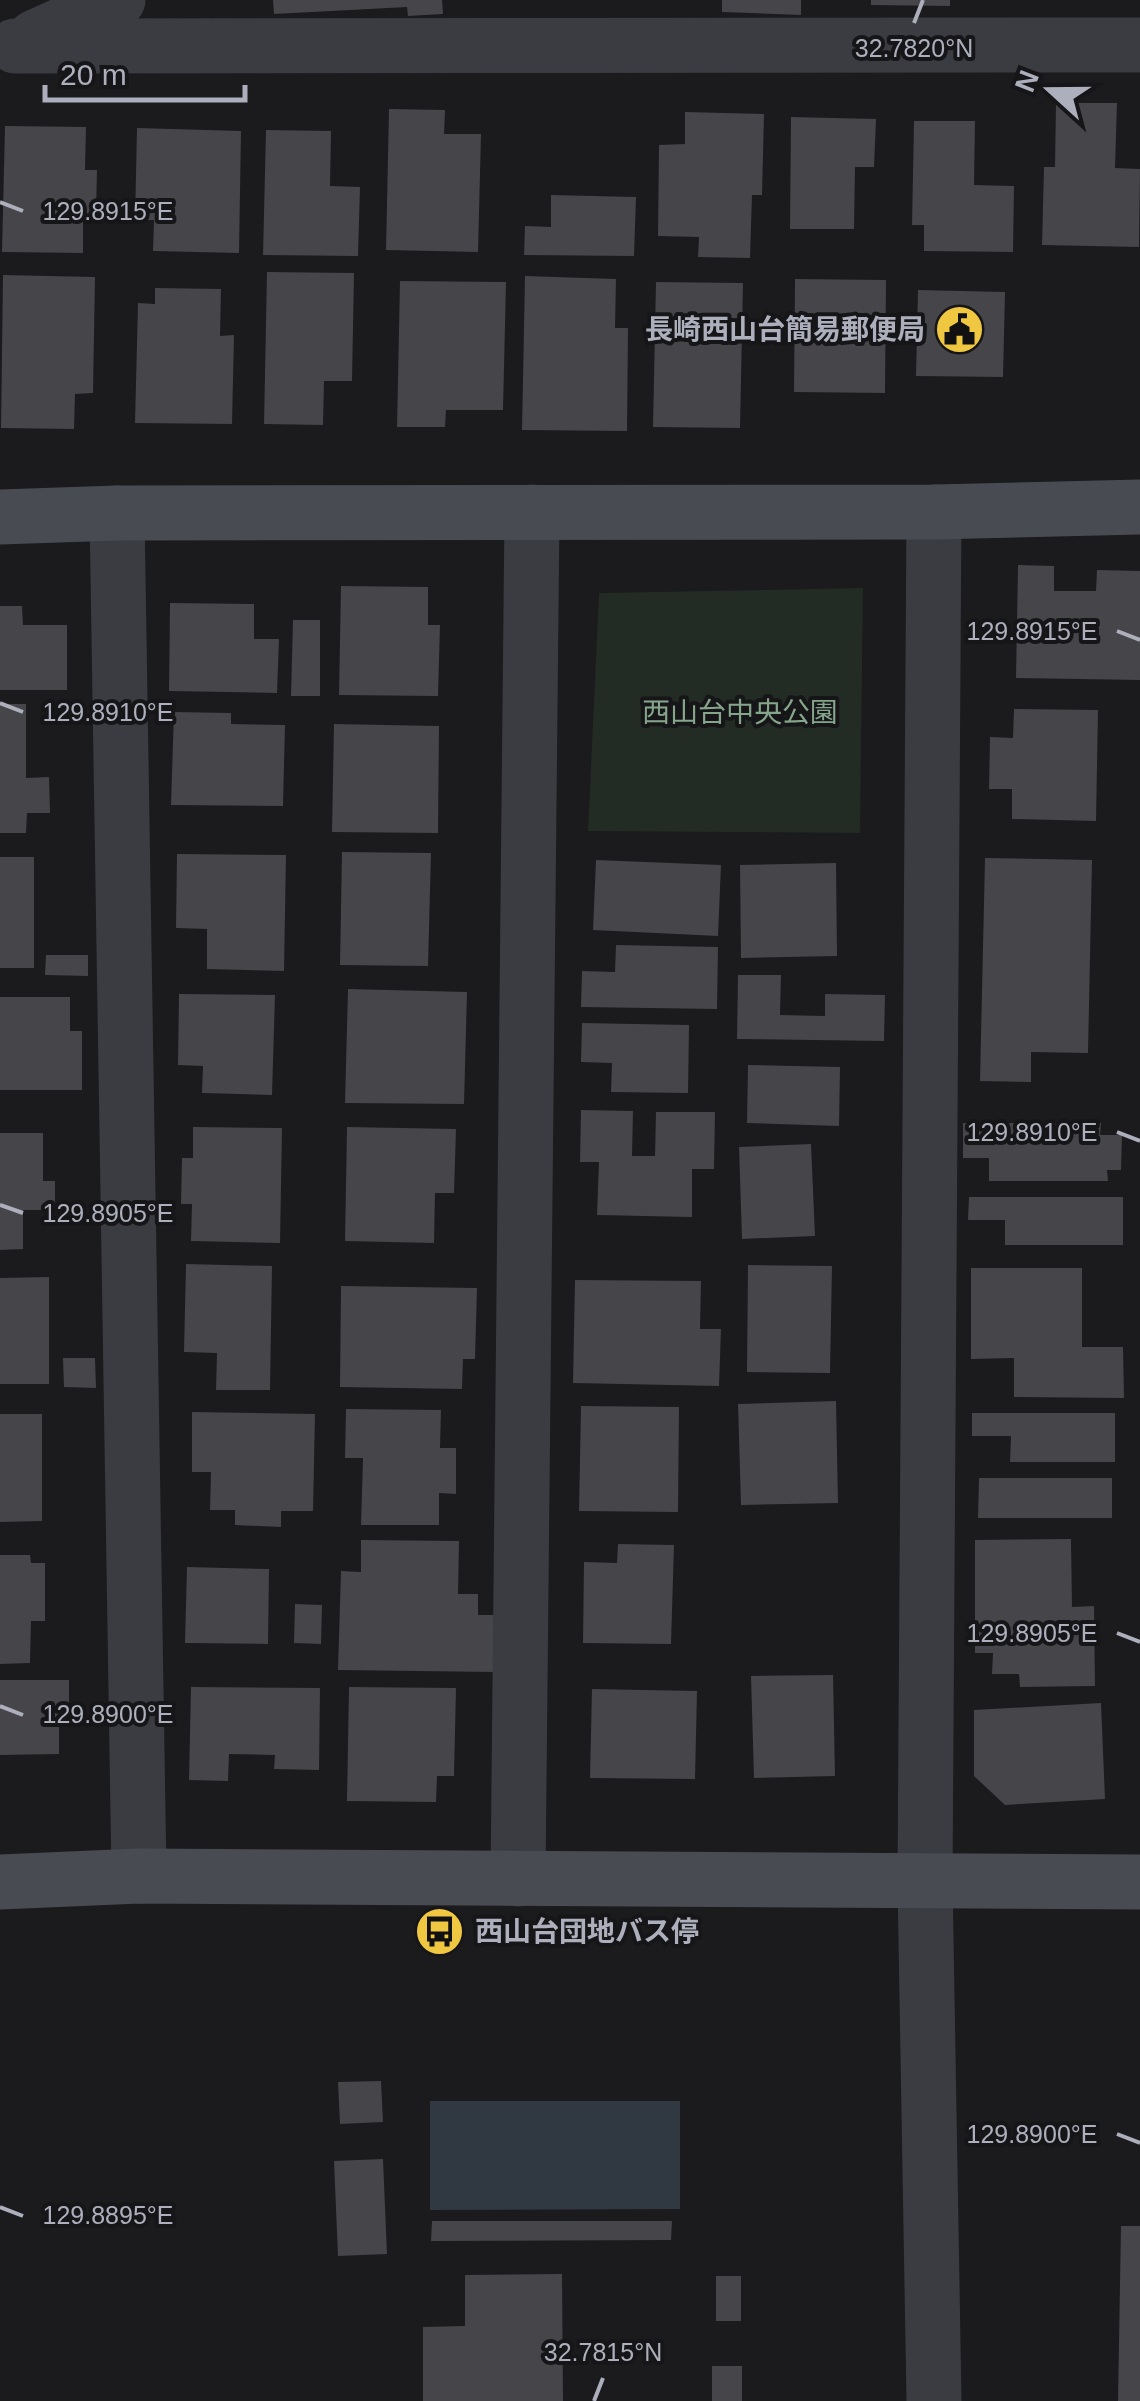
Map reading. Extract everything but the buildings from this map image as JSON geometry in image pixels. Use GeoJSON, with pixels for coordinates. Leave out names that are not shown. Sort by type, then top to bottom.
{"type":"FeatureCollection","features":[{"type":"Feature","properties":{"kind":"street"},"geometry":{"type":"LineString","coordinates":[[8,49],[118,0]]}},
{"type":"Feature","properties":{"kind":"street"},"geometry":{"type":"LineString","coordinates":[[8,49],[1140,46]]}},
{"type":"Feature","properties":{"kind":"street"},"geometry":{"type":"LineString","coordinates":[[0,517],[117,513],[934,512],[1140,506]]}},
{"type":"Feature","properties":{"kind":"street"},"geometry":{"type":"LineString","coordinates":[[518,1880],[532,512]]}},
{"type":"Feature","properties":{"kind":"street"},"geometry":{"type":"LineString","coordinates":[[934,512],[925,1882],[934,2401]]}},
{"type":"Feature","properties":{"kind":"street"},"geometry":{"type":"LineString","coordinates":[[117,513],[140,1876]]}},
{"type":"Feature","properties":{"kind":"street"},"geometry":{"type":"LineString","coordinates":[[0,1882],[140,1876],[1140,1882]]}},
{"type":"Feature","properties":{"kind":"green space","name":"西山台中央公園"},"geometry":{"type":"Polygon","coordinates":[[[863,588],[860,833],[588,831],[599,593],[863,588]]]}},
{"type":"Feature","properties":{"kind":"shaded area"},"geometry":{"type":"Polygon","coordinates":[[[430,2101],[680,2101],[680,2209],[430,2210],[430,2101]]]}},
{"type":"Feature","properties":{"kind":"place","name":"長崎西山台簡易郵便局"},"geometry":{"type":"Point","coordinates":[960,329]}},
{"type":"Feature","properties":{"kind":"place","name":"西山台団地バス停"},"geometry":{"type":"Point","coordinates":[440,1931]}}]}
